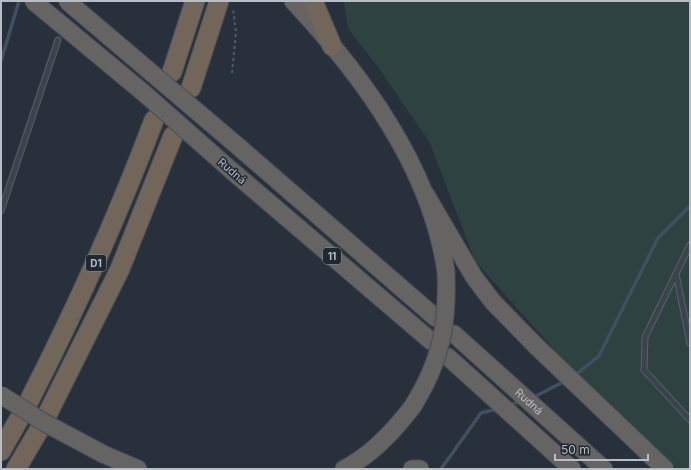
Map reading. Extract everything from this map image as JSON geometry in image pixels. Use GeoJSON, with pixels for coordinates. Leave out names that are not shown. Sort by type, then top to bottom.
{"type":"FeatureCollection","features":[{"type":"Feature","properties":{"kind":"highway","name":"Rudná"},"geometry":{"type":"LineString","coordinates":[[33,1],[145,94],[232,171],[431,341]]}},
{"type":"Feature","properties":{"kind":"highway","name":"Rudná"},"geometry":{"type":"LineString","coordinates":[[67,1],[240,148],[436,318]]}},
{"type":"Feature","properties":{"kind":"highway"},"geometry":{"type":"LineString","coordinates":[[172,72],[195,1]]}},
{"type":"Feature","properties":{"kind":"highway"},"geometry":{"type":"LineString","coordinates":[[293,1],[332,46],[379,108],[412,164],[426,195],[439,232],[446,272],[446,308],[444,327],[440,346],[428,380],[413,406],[397,427],[366,456],[344,469]]}},
{"type":"Feature","properties":{"kind":"highway"},"geometry":{"type":"LineString","coordinates":[[313,1],[332,46]]}},
{"type":"Feature","properties":{"kind":"highway"},"geometry":{"type":"LineString","coordinates":[[191,88],[226,4]]}},
{"type":"Feature","properties":{"kind":"highway","name":"D1"},"geometry":{"type":"LineString","coordinates":[[29,401],[99,256],[134,173],[154,120]]}},
{"type":"Feature","properties":{"kind":"highway","name":"D1"},"geometry":{"type":"LineString","coordinates":[[48,413],[120,269],[173,136]]}},
{"type":"Feature","properties":{"kind":"highway"},"geometry":{"type":"LineString","coordinates":[[426,195],[474,277],[493,302],[536,346],[665,469]]}},
{"type":"Feature","properties":{"kind":"highway","name":"Rudná"},"geometry":{"type":"LineString","coordinates":[[454,334],[604,469]]}},
{"type":"Feature","properties":{"kind":"highway","name":"Rudná"},"geometry":{"type":"LineString","coordinates":[[448,357],[572,469]]}},
{"type":"Feature","properties":{"kind":"highway"},"geometry":{"type":"LineString","coordinates":[[1,395],[45,423],[103,454],[138,469]]}},
{"type":"Feature","properties":{"kind":"highway"},"geometry":{"type":"LineString","coordinates":[[1,451],[19,419]]}},
{"type":"Feature","properties":{"kind":"highway"},"geometry":{"type":"LineString","coordinates":[[16,469],[39,430]]}},
{"type":"Feature","properties":{"kind":"highway"},"geometry":{"type":"LineString","coordinates":[[412,469],[420,469]]}},
{"type":"Feature","properties":{"kind":"lane"},"geometry":{"type":"LineString","coordinates":[[1,211],[58,40]]}},
{"type":"Feature","properties":{"kind":"lane"},"geometry":{"type":"LineString","coordinates":[[690,245],[645,337],[644,370],[690,420]]}},
{"type":"Feature","properties":{"kind":"lane"},"geometry":{"type":"LineString","coordinates":[[676,273],[690,343]]}},
{"type":"Feature","properties":{"kind":"path"},"geometry":{"type":"LineString","coordinates":[[226,4],[236,32],[232,73]]}},
{"type":"Feature","properties":{"kind":"shaded area"},"geometry":{"type":"Polygon","coordinates":[[[344,1],[690,1],[690,469],[678,469],[558,354],[475,261],[430,143],[378,67],[348,28],[344,1]]]}},
{"type":"Feature","properties":{"kind":"waterway"},"geometry":{"type":"LineString","coordinates":[[1,61],[19,1]]}},
{"type":"Feature","properties":{"kind":"waterway"},"geometry":{"type":"LineString","coordinates":[[574,376],[599,356],[658,238],[690,206]]}},
{"type":"Feature","properties":{"kind":"waterway"},"geometry":{"type":"LineString","coordinates":[[532,398],[565,381]]}},
{"type":"Feature","properties":{"kind":"waterway"},"geometry":{"type":"LineString","coordinates":[[509,405],[522,401]]}},
{"type":"Feature","properties":{"kind":"waterway"},"geometry":{"type":"LineString","coordinates":[[441,469],[481,413],[497,409]]}}]}
